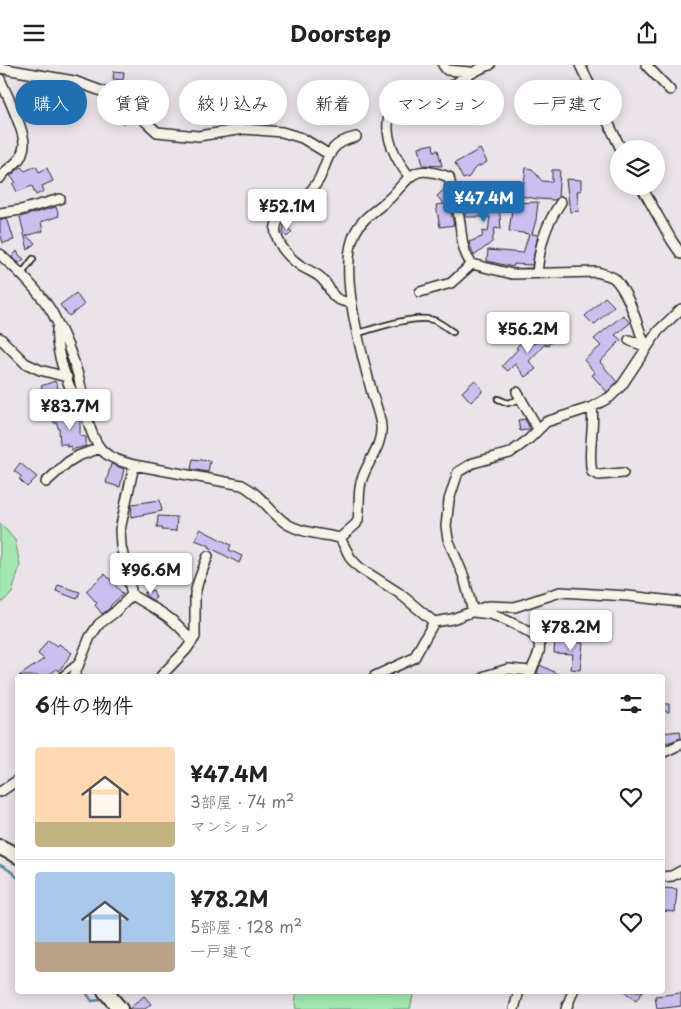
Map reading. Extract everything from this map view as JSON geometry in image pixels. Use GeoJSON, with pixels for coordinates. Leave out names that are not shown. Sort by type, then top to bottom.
{"type":"FeatureCollection","features":[{"type":"Feature","properties":{"kind":"main road"},"geometry":{"type":"LineString","coordinates":[[0,847],[15,854]]}},
{"type":"Feature","properties":{"kind":"main road"},"geometry":{"type":"LineString","coordinates":[[108,994],[120,1009]]}},
{"type":"Feature","properties":{"kind":"street"},"geometry":{"type":"LineString","coordinates":[[443,65],[447,70],[470,72]]}},
{"type":"Feature","properties":{"kind":"street"},"geometry":{"type":"LineString","coordinates":[[409,176],[403,169],[389,138],[388,116],[442,92],[470,72],[490,65]]}},
{"type":"Feature","properties":{"kind":"street"},"geometry":{"type":"LineString","coordinates":[[580,65],[617,140]]}},
{"type":"Feature","properties":{"kind":"street"},"geometry":{"type":"LineString","coordinates":[[646,65],[670,89]]}},
{"type":"Feature","properties":{"kind":"street"},"geometry":{"type":"LineString","coordinates":[[0,67],[74,81],[106,93],[122,100],[157,132],[198,136],[244,129],[282,132],[302,138],[330,155]]}},
{"type":"Feature","properties":{"kind":"street"},"geometry":{"type":"LineString","coordinates":[[0,79],[22,133],[24,145],[20,158],[13,166],[2,173]]}},
{"type":"Feature","properties":{"kind":"street"},"geometry":{"type":"LineString","coordinates":[[352,303],[337,299],[321,278],[302,267],[286,254],[276,235],[278,221],[283,214],[306,197],[318,182],[334,148],[344,140],[356,137]]}},
{"type":"Feature","properties":{"kind":"street"},"geometry":{"type":"LineString","coordinates":[[340,538],[358,520],[361,481],[380,441],[381,426],[352,303],[349,254],[354,233],[359,225],[391,196],[409,176],[421,171],[438,173],[449,177],[458,211],[464,247],[472,265],[512,274],[596,272],[609,275],[614,279],[625,296],[646,347]]}},
{"type":"Feature","properties":{"kind":"street"},"geometry":{"type":"LineString","coordinates":[[646,195],[681,254]]}},
{"type":"Feature","properties":{"kind":"street"},"geometry":{"type":"LineString","coordinates":[[0,213],[21,210],[60,199]]}},
{"type":"Feature","properties":{"kind":"street"},"geometry":{"type":"LineString","coordinates":[[537,273],[539,249],[551,218],[561,202]]}},
{"type":"Feature","properties":{"kind":"street"},"geometry":{"type":"LineString","coordinates":[[0,254],[44,301],[58,325],[78,373],[87,412],[95,439],[100,448],[115,459],[134,465],[242,485],[255,493],[286,524],[340,538],[351,559],[360,568],[399,593],[434,622]]}},
{"type":"Feature","properties":{"kind":"street"},"geometry":{"type":"LineString","coordinates":[[420,292],[451,283],[472,265]]}},
{"type":"Feature","properties":{"kind":"street"},"geometry":{"type":"LineString","coordinates":[[474,612],[464,577],[448,539],[446,526],[448,500],[458,472],[473,463],[505,455],[515,450],[538,429],[552,420],[592,407],[610,397],[622,385],[658,331],[681,309]]}},
{"type":"Feature","properties":{"kind":"street"},"geometry":{"type":"LineString","coordinates":[[58,325],[56,342],[58,353],[78,403],[87,412]]}},
{"type":"Feature","properties":{"kind":"street"},"geometry":{"type":"LineString","coordinates":[[0,338],[25,363],[40,370],[67,377]]}},
{"type":"Feature","properties":{"kind":"street"},"geometry":{"type":"LineString","coordinates":[[629,340],[646,347]]}},
{"type":"Feature","properties":{"kind":"street"},"geometry":{"type":"LineString","coordinates":[[519,396],[538,429]]}},
{"type":"Feature","properties":{"kind":"street"},"geometry":{"type":"LineString","coordinates":[[592,407],[594,418],[590,463],[592,472],[599,475],[623,473]]}},
{"type":"Feature","properties":{"kind":"street"},"geometry":{"type":"LineString","coordinates":[[46,482],[78,456],[100,448]]}},
{"type":"Feature","properties":{"kind":"street"},"geometry":{"type":"LineString","coordinates":[[134,465],[120,530],[121,546],[132,595],[172,619],[192,642]]}},
{"type":"Feature","properties":{"kind":"street"},"geometry":{"type":"LineString","coordinates":[[163,674],[186,650],[195,637],[195,594],[208,556]]}},
{"type":"Feature","properties":{"kind":"street"},"geometry":{"type":"LineString","coordinates":[[380,674],[414,659],[434,622],[474,612],[488,606],[515,607],[560,592],[628,596],[681,602]]}},
{"type":"Feature","properties":{"kind":"street"},"geometry":{"type":"LineString","coordinates":[[75,674],[90,637],[99,624],[114,613],[132,595]]}},
{"type":"Feature","properties":{"kind":"street"},"geometry":{"type":"LineString","coordinates":[[474,612],[488,614],[528,632],[539,643],[537,656],[530,674],[508,669],[492,674]]}},
{"type":"Feature","properties":{"kind":"street"},"geometry":{"type":"LineString","coordinates":[[665,752],[681,744]]}},
{"type":"Feature","properties":{"kind":"street"},"geometry":{"type":"LineString","coordinates":[[0,792],[15,782]]}},
{"type":"Feature","properties":{"kind":"street"},"geometry":{"type":"LineString","coordinates":[[665,877],[672,876],[681,871]]}},
{"type":"Feature","properties":{"kind":"street"},"geometry":{"type":"LineString","coordinates":[[514,1009],[518,994]]}},
{"type":"Feature","properties":{"kind":"street"},"geometry":{"type":"LineString","coordinates":[[566,1009],[572,994]]}},
{"type":"Feature","properties":{"kind":"lane"},"geometry":{"type":"LineString","coordinates":[[21,275],[33,259]]}},
{"type":"Feature","properties":{"kind":"lane"},"geometry":{"type":"LineString","coordinates":[[358,333],[426,319],[437,321],[453,332]]}},
{"type":"Feature","properties":{"kind":"lane"},"geometry":{"type":"LineString","coordinates":[[498,399],[508,403],[519,396]]}},
{"type":"Feature","properties":{"kind":"lane"},"geometry":{"type":"LineString","coordinates":[[63,674],[80,661]]}},
{"type":"Feature","properties":{"kind":"green space"},"geometry":{"type":"Polygon","coordinates":[[[0,523],[15,540],[20,565],[12,593],[0,604],[0,523]]]}},
{"type":"Feature","properties":{"kind":"green space"},"geometry":{"type":"Polygon","coordinates":[[[296,994],[413,994],[410,1009],[296,1009],[296,994]]]}},
{"type":"Feature","properties":{"kind":"building"},"geometry":{"type":"Polygon","coordinates":[[[114,71],[124,72],[123,80],[113,79],[114,71]]]}},
{"type":"Feature","properties":{"kind":"building"},"geometry":{"type":"Polygon","coordinates":[[[433,144],[434,151],[438,150],[442,166],[423,165],[419,147],[433,144]]]}},
{"type":"Feature","properties":{"kind":"building"},"geometry":{"type":"Polygon","coordinates":[[[480,149],[487,162],[474,169],[469,177],[463,179],[455,163],[480,149]]]}},
{"type":"Feature","properties":{"kind":"building"},"geometry":{"type":"Polygon","coordinates":[[[36,166],[39,172],[47,168],[53,181],[42,186],[44,191],[36,195],[32,186],[17,192],[13,184],[16,182],[10,176],[21,167],[25,171],[36,166]]]}},
{"type":"Feature","properties":{"kind":"building"},"geometry":{"type":"Polygon","coordinates":[[[526,168],[532,169],[542,181],[552,182],[552,170],[560,170],[558,197],[555,200],[498,192],[499,181],[524,183],[526,168]]]}},
{"type":"Feature","properties":{"kind":"building"},"geometry":{"type":"Polygon","coordinates":[[[566,179],[581,180],[581,191],[577,191],[579,211],[570,212],[566,179]]]}},
{"type":"Feature","properties":{"kind":"building"},"geometry":{"type":"Polygon","coordinates":[[[445,189],[454,225],[440,227],[436,205],[444,204],[437,196],[445,189]]]}},
{"type":"Feature","properties":{"kind":"building"},"geometry":{"type":"Polygon","coordinates":[[[538,202],[532,234],[538,235],[532,265],[514,264],[513,267],[487,261],[488,250],[523,253],[529,234],[509,231],[513,203],[538,202]]]}},
{"type":"Feature","properties":{"kind":"building"},"geometry":{"type":"Polygon","coordinates":[[[499,203],[501,229],[495,228],[492,242],[474,256],[469,242],[482,237],[483,231],[488,232],[490,217],[466,217],[466,204],[499,203]]]}},
{"type":"Feature","properties":{"kind":"building"},"geometry":{"type":"Polygon","coordinates":[[[56,207],[59,216],[41,222],[43,231],[26,236],[35,243],[28,250],[20,217],[56,207]]]}},
{"type":"Feature","properties":{"kind":"building"},"geometry":{"type":"Polygon","coordinates":[[[7,218],[14,240],[3,243],[0,233],[0,220],[7,218]]]}},
{"type":"Feature","properties":{"kind":"building"},"geometry":{"type":"Polygon","coordinates":[[[284,225],[292,232],[287,237],[283,233],[284,225]]]}},
{"type":"Feature","properties":{"kind":"building"},"geometry":{"type":"Polygon","coordinates":[[[17,251],[24,259],[19,263],[12,257],[17,251]]]}},
{"type":"Feature","properties":{"kind":"building"},"geometry":{"type":"Polygon","coordinates":[[[76,293],[84,305],[69,316],[60,305],[76,293]]]}},
{"type":"Feature","properties":{"kind":"building"},"geometry":{"type":"Polygon","coordinates":[[[605,297],[614,306],[594,325],[585,316],[605,297]]]}},
{"type":"Feature","properties":{"kind":"building"},"geometry":{"type":"Polygon","coordinates":[[[623,315],[630,323],[615,335],[621,340],[600,362],[617,382],[607,392],[592,375],[595,373],[584,360],[601,346],[594,339],[623,315]]]}},
{"type":"Feature","properties":{"kind":"building"},"geometry":{"type":"Polygon","coordinates":[[[554,330],[559,337],[546,346],[545,344],[529,361],[536,369],[525,377],[515,364],[508,371],[502,366],[526,337],[534,344],[554,330]]]}},
{"type":"Feature","properties":{"kind":"building"},"geometry":{"type":"Polygon","coordinates":[[[475,380],[482,389],[482,392],[471,402],[462,392],[475,380]]]}},
{"type":"Feature","properties":{"kind":"building"},"geometry":{"type":"Polygon","coordinates":[[[55,381],[59,391],[45,396],[41,386],[55,381]]]}},
{"type":"Feature","properties":{"kind":"building"},"geometry":{"type":"Polygon","coordinates":[[[80,414],[80,436],[86,437],[86,446],[71,450],[71,446],[67,447],[67,444],[60,444],[59,428],[57,423],[54,423],[54,415],[80,414]]]}},
{"type":"Feature","properties":{"kind":"building"},"geometry":{"type":"Polygon","coordinates":[[[525,419],[530,429],[520,431],[518,420],[525,419]]]}},
{"type":"Feature","properties":{"kind":"building"},"geometry":{"type":"Polygon","coordinates":[[[193,459],[210,461],[208,472],[191,469],[193,459]]]}},
{"type":"Feature","properties":{"kind":"building"},"geometry":{"type":"Polygon","coordinates":[[[20,463],[37,477],[27,487],[19,479],[22,477],[14,471],[20,463]]]}},
{"type":"Feature","properties":{"kind":"building"},"geometry":{"type":"Polygon","coordinates":[[[111,464],[124,469],[120,487],[106,483],[111,464]]]}},
{"type":"Feature","properties":{"kind":"building"},"geometry":{"type":"Polygon","coordinates":[[[160,500],[162,511],[131,517],[132,504],[160,500]]]}},
{"type":"Feature","properties":{"kind":"building"},"geometry":{"type":"Polygon","coordinates":[[[158,516],[177,517],[176,531],[162,530],[162,527],[157,527],[158,516]]]}},
{"type":"Feature","properties":{"kind":"building"},"geometry":{"type":"Polygon","coordinates":[[[200,529],[231,545],[229,550],[242,556],[239,563],[210,546],[195,540],[200,529]]]}},
{"type":"Feature","properties":{"kind":"building"},"geometry":{"type":"Polygon","coordinates":[[[105,574],[123,594],[102,614],[95,605],[97,603],[86,591],[105,574]]]}},
{"type":"Feature","properties":{"kind":"building"},"geometry":{"type":"Polygon","coordinates":[[[58,585],[80,592],[77,599],[56,591],[58,585]]]}},
{"type":"Feature","properties":{"kind":"building"},"geometry":{"type":"Polygon","coordinates":[[[153,590],[156,598],[152,600],[144,593],[153,590]]]}},
{"type":"Feature","properties":{"kind":"building"},"geometry":{"type":"Polygon","coordinates":[[[48,640],[57,646],[59,644],[72,653],[59,671],[57,669],[50,674],[22,674],[44,659],[38,654],[48,640]]]}},
{"type":"Feature","properties":{"kind":"building"},"geometry":{"type":"Polygon","coordinates":[[[555,640],[583,643],[580,670],[571,669],[573,654],[554,653],[555,640]]]}},
{"type":"Feature","properties":{"kind":"building"},"geometry":{"type":"Polygon","coordinates":[[[540,665],[558,674],[539,674],[537,673],[540,665]]]}},
{"type":"Feature","properties":{"kind":"building"},"geometry":{"type":"Polygon","coordinates":[[[665,704],[669,704],[669,712],[665,711],[665,704]]]}},
{"type":"Feature","properties":{"kind":"building"},"geometry":{"type":"Polygon","coordinates":[[[680,731],[681,738],[665,743],[665,733],[680,731]]]}},
{"type":"Feature","properties":{"kind":"building"},"geometry":{"type":"Polygon","coordinates":[[[665,888],[677,889],[675,912],[665,911],[665,888]]]}},
{"type":"Feature","properties":{"kind":"building"},"geometry":{"type":"Polygon","coordinates":[[[681,993],[681,1006],[657,1009],[655,996],[681,993]]]}},
{"type":"Feature","properties":{"kind":"building"},"geometry":{"type":"Polygon","coordinates":[[[628,994],[641,994],[636,1001],[628,994]]]}},
{"type":"Feature","properties":{"kind":"building"},"geometry":{"type":"Polygon","coordinates":[[[144,996],[151,1004],[145,1009],[129,1009],[144,996]]]}},
{"type":"Feature","properties":{"kind":"waterway"},"geometry":{"type":"LineString","coordinates":[[0,865],[15,875]]}},
{"type":"Feature","properties":{"kind":"waterway"},"geometry":{"type":"LineString","coordinates":[[87,994],[92,1001],[99,1000]]}}]}
